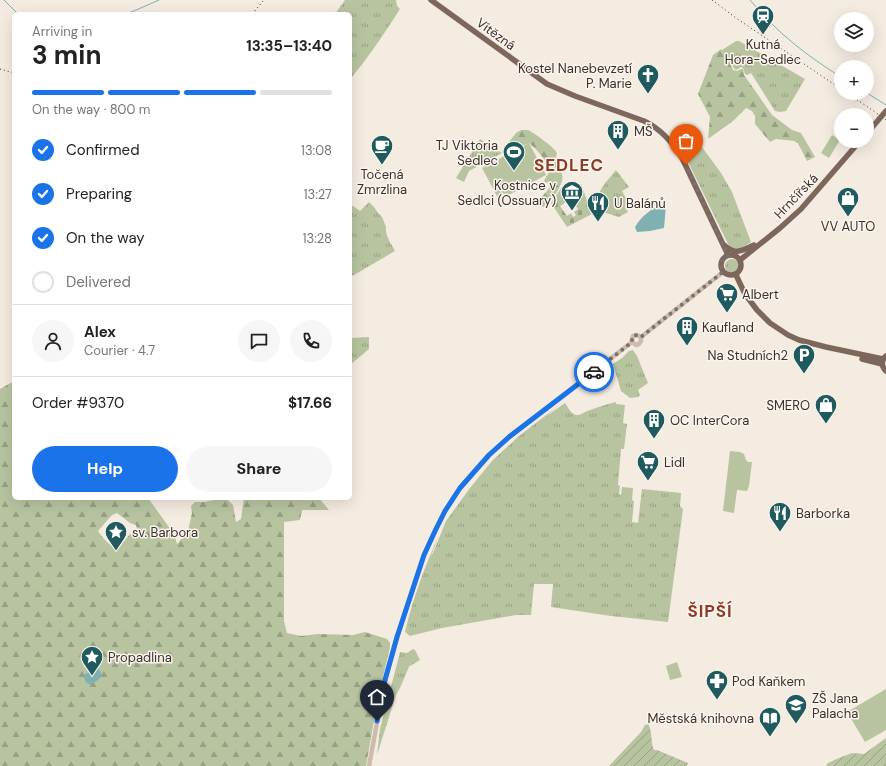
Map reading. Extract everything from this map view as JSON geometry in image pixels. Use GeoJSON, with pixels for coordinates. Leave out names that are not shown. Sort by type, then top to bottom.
{"type":"FeatureCollection","features":[{"type":"Feature","properties":{"kind":"main road","name":"Vítězná"},"geometry":{"type":"LineString","coordinates":[[431,0],[547,84],[575,96],[644,121],[659,130],[669,140],[680,155],[728,256]]}},
{"type":"Feature","properties":{"kind":"main road"},"geometry":{"type":"LineString","coordinates":[[874,125],[886,111]]}},
{"type":"Feature","properties":{"kind":"main road","name":"Hrnčířská"},"geometry":{"type":"LineString","coordinates":[[740,260],[801,209],[854,148]]}},
{"type":"Feature","properties":{"kind":"main road"},"geometry":{"type":"LineString","coordinates":[[721,242],[729,250],[736,252],[761,244]]}},
{"type":"Feature","properties":{"kind":"main road"},"geometry":{"type":"LineString","coordinates":[[733,255],[740,260],[741,267],[736,275],[729,276],[723,272],[721,262],[723,259],[733,255]]}},
{"type":"Feature","properties":{"kind":"main road"},"geometry":{"type":"LineString","coordinates":[[736,275],[748,298],[757,310],[770,323],[781,331],[799,340],[884,359],[883,366],[886,371]]}},
{"type":"Feature","properties":{"kind":"street"},"geometry":{"type":"LineString","coordinates":[[369,766],[385,680],[397,637],[424,555],[445,511],[460,488],[489,455],[509,437],[632,342],[634,344],[639,344],[641,337],[723,272]]}},
{"type":"Feature","properties":{"kind":"green space"},"geometry":{"type":"Polygon","coordinates":[[[345,0],[396,0],[397,6],[400,9],[352,78],[352,12],[336,12],[345,0]]]}},
{"type":"Feature","properties":{"kind":"green space"},"geometry":{"type":"Polygon","coordinates":[[[736,41],[739,41],[805,79],[786,111],[775,111],[751,73],[747,75],[745,74],[743,68],[741,67],[736,70],[731,64],[722,50],[736,41]]]}},
{"type":"Feature","properties":{"kind":"green space"},"geometry":{"type":"Polygon","coordinates":[[[721,49],[733,70],[737,71],[743,69],[744,75],[772,115],[792,130],[801,133],[815,157],[807,161],[798,143],[794,141],[776,139],[770,142],[755,124],[755,116],[752,111],[746,108],[733,121],[708,139],[710,117],[698,94],[713,55],[721,49]]]}},
{"type":"Feature","properties":{"kind":"green space"},"geometry":{"type":"Polygon","coordinates":[[[521,130],[528,130],[548,144],[557,153],[555,159],[562,174],[561,183],[550,201],[543,207],[541,203],[542,197],[552,183],[550,181],[546,183],[544,181],[549,172],[548,165],[529,143],[505,154],[503,154],[502,151],[516,133],[521,130]]]}},
{"type":"Feature","properties":{"kind":"green space"},"geometry":{"type":"Polygon","coordinates":[[[676,133],[702,147],[721,173],[732,192],[751,242],[736,249],[728,244],[689,164],[673,135],[676,133]]]}},
{"type":"Feature","properties":{"kind":"green space"},"geometry":{"type":"Polygon","coordinates":[[[832,135],[834,136],[835,148],[829,158],[821,153],[832,135]]]}},
{"type":"Feature","properties":{"kind":"green space"},"geometry":{"type":"Polygon","coordinates":[[[480,139],[502,153],[469,171],[464,182],[456,178],[480,139]]]}},
{"type":"Feature","properties":{"kind":"green space","name":"TJ Viktoria Sedlec"},"geometry":{"type":"Polygon","coordinates":[[[529,143],[546,175],[499,200],[482,168],[529,143]]]}},
{"type":"Feature","properties":{"kind":"green space"},"geometry":{"type":"Polygon","coordinates":[[[616,170],[629,187],[622,191],[629,204],[625,206],[628,212],[619,217],[603,212],[598,206],[597,200],[603,186],[616,170]]]}},
{"type":"Feature","properties":{"kind":"green space"},"geometry":{"type":"Polygon","coordinates":[[[564,184],[581,184],[592,214],[567,227],[551,203],[564,184]],[[571,199],[560,206],[567,216],[571,213],[573,217],[576,215],[574,212],[578,209],[571,199]]]}},
{"type":"Feature","properties":{"kind":"green space"},"geometry":{"type":"Polygon","coordinates":[[[369,202],[374,207],[382,217],[386,227],[387,236],[395,251],[352,276],[352,206],[360,211],[369,202]]]}},
{"type":"Feature","properties":{"kind":"green space"},"geometry":{"type":"Polygon","coordinates":[[[729,259],[735,259],[739,263],[739,269],[735,273],[729,273],[725,269],[725,263],[729,259]]]}},
{"type":"Feature","properties":{"kind":"green space"},"geometry":{"type":"Polygon","coordinates":[[[369,337],[369,349],[352,363],[352,338],[369,337]]]}},
{"type":"Feature","properties":{"kind":"green space"},"geometry":{"type":"Polygon","coordinates":[[[633,350],[648,383],[638,390],[640,395],[638,397],[630,398],[621,391],[613,364],[629,351],[633,350]]]}},
{"type":"Feature","properties":{"kind":"green space"},"geometry":{"type":"Polygon","coordinates":[[[12,382],[12,500],[149,500],[174,534],[177,544],[188,531],[192,513],[191,506],[195,502],[228,500],[233,505],[236,522],[241,519],[244,500],[321,500],[329,510],[302,510],[300,520],[284,522],[284,621],[287,633],[301,636],[318,634],[353,635],[365,632],[387,639],[390,643],[378,698],[366,766],[0,766],[0,389],[12,382]],[[117,513],[112,515],[98,531],[106,541],[117,550],[130,534],[135,532],[137,529],[136,525],[130,523],[117,513]]]}},
{"type":"Feature","properties":{"kind":"green space"},"geometry":{"type":"Polygon","coordinates":[[[563,402],[541,420],[565,403],[570,411],[576,415],[616,402],[616,404],[625,405],[623,423],[627,424],[624,449],[621,449],[618,485],[620,486],[619,494],[621,495],[622,487],[633,488],[632,500],[634,501],[632,522],[638,523],[642,489],[681,493],[680,506],[683,509],[668,622],[611,616],[551,607],[553,584],[534,584],[531,615],[516,615],[442,628],[410,636],[405,632],[412,607],[429,558],[439,535],[431,556],[433,553],[446,521],[492,461],[519,436],[563,402]]]}},
{"type":"Feature","properties":{"kind":"green space"},"geometry":{"type":"Polygon","coordinates":[[[730,451],[744,454],[748,462],[752,462],[749,486],[747,491],[737,490],[734,513],[723,511],[730,451]]]}},
{"type":"Feature","properties":{"kind":"green space"},"geometry":{"type":"Polygon","coordinates":[[[413,649],[420,660],[410,666],[411,662],[396,695],[377,755],[380,729],[400,652],[407,653],[413,649]]]}},
{"type":"Feature","properties":{"kind":"green space"},"geometry":{"type":"Polygon","coordinates":[[[677,662],[682,677],[670,680],[666,666],[677,662]]]}},
{"type":"Feature","properties":{"kind":"green space"},"geometry":{"type":"Polygon","coordinates":[[[886,689],[886,730],[865,742],[847,712],[886,689]]]}},
{"type":"Feature","properties":{"kind":"green space"},"geometry":{"type":"Polygon","coordinates":[[[648,724],[654,750],[688,763],[687,766],[609,766],[641,732],[645,725],[648,724]]]}},
{"type":"Feature","properties":{"kind":"green space"},"geometry":{"type":"Polygon","coordinates":[[[886,738],[886,766],[826,766],[828,763],[852,753],[864,754],[886,738]]]}},
{"type":"Feature","properties":{"kind":"water"},"geometry":{"type":"Polygon","coordinates":[[[664,204],[666,205],[664,228],[637,232],[635,227],[640,220],[655,207],[664,204]]]}},
{"type":"Feature","properties":{"kind":"water","name":"Propadlina"},"geometry":{"type":"Polygon","coordinates":[[[95,669],[99,669],[102,675],[91,685],[86,682],[84,675],[95,669]]]}},
{"type":"Feature","properties":{"kind":"waterway"},"geometry":{"type":"LineString","coordinates":[[4,0],[16,12]]}},
{"type":"Feature","properties":{"kind":"waterway"},"geometry":{"type":"LineString","coordinates":[[132,12],[159,0]]}},
{"type":"Feature","properties":{"kind":"waterway"},"geometry":{"type":"LineString","coordinates":[[750,0],[770,22],[792,42],[834,72]]}},
{"type":"Feature","properties":{"kind":"waterway"},"geometry":{"type":"LineString","coordinates":[[874,97],[886,105]]}},
{"type":"Feature","properties":{"kind":"railway"},"geometry":{"type":"LineString","coordinates":[[254,12],[264,0]]}},
{"type":"Feature","properties":{"kind":"railway"},"geometry":{"type":"LineString","coordinates":[[712,0],[834,84]]}},
{"type":"Feature","properties":{"kind":"railway"},"geometry":{"type":"LineString","coordinates":[[0,69],[12,72]]}},
{"type":"Feature","properties":{"kind":"railway"},"geometry":{"type":"LineString","coordinates":[[857,100],[878,114]]}},
{"type":"Feature","properties":{"kind":"way so far"},"geometry":{"type":"LineString","coordinates":[[594,372],[632,342],[633,336],[637,335],[641,337],[723,272],[721,262],[728,256],[686,165]]}},
{"type":"Feature","properties":{"kind":"place","name":"Kutná Hora-Sedlec"},"geometry":{"type":"Point","coordinates":[763,36]}},
{"type":"Feature","properties":{"kind":"place","name":"Kostel Nanebevzetí P. Marie"},"geometry":{"type":"Point","coordinates":[648,94]}},
{"type":"Feature","properties":{"kind":"place","name":"MŠ"},"geometry":{"type":"Point","coordinates":[618,150]}},
{"type":"Feature","properties":{"kind":"place","name":"Točená Zmrzlina"},"geometry":{"type":"Point","coordinates":[382,166]}},
{"type":"Feature","properties":{"kind":"place","name":"TJ Viktoria Sedlec"},"geometry":{"type":"Point","coordinates":[514,172]}},
{"type":"Feature","properties":{"kind":"place","name":"Kostnice v Sedlci (Ossuary)"},"geometry":{"type":"Point","coordinates":[572,212]}},
{"type":"Feature","properties":{"kind":"place","name":"VV AUTO"},"geometry":{"type":"Point","coordinates":[848,218]}},
{"type":"Feature","properties":{"kind":"place","name":"U Balánů"},"geometry":{"type":"Point","coordinates":[598,222]}},
{"type":"Feature","properties":{"kind":"place","name":"Albert"},"geometry":{"type":"Point","coordinates":[727,314]}},
{"type":"Feature","properties":{"kind":"place","name":"Kaufland"},"geometry":{"type":"Point","coordinates":[687,346]}},
{"type":"Feature","properties":{"kind":"place","name":"Na Studních2"},"geometry":{"type":"Point","coordinates":[804,374]}},
{"type":"Feature","properties":{"kind":"place","name":"SMERO"},"geometry":{"type":"Point","coordinates":[826,424]}},
{"type":"Feature","properties":{"kind":"place","name":"OC InterCora"},"geometry":{"type":"Point","coordinates":[654,440]}},
{"type":"Feature","properties":{"kind":"place","name":"Lidl"},"geometry":{"type":"Point","coordinates":[648,482]}},
{"type":"Feature","properties":{"kind":"place","name":"Barborka"},"geometry":{"type":"Point","coordinates":[780,532]}},
{"type":"Feature","properties":{"kind":"place","name":"sv. Barbora"},"geometry":{"type":"Point","coordinates":[116,552]}},
{"type":"Feature","properties":{"kind":"place","name":"Propadlina"},"geometry":{"type":"Point","coordinates":[92,676]}},
{"type":"Feature","properties":{"kind":"place","name":"Pod Kaňkem"},"geometry":{"type":"Point","coordinates":[717,700]}},
{"type":"Feature","properties":{"kind":"place","name":"ZŠ Jana Palacha"},"geometry":{"type":"Point","coordinates":[796,724]}},
{"type":"Feature","properties":{"kind":"place","name":"Městská knihovna"},"geometry":{"type":"Point","coordinates":[770,738]}},
{"type":"Feature","properties":{"kind":"district","name":"SEDLEC"},"geometry":{"type":"Point","coordinates":[569,165]}},
{"type":"Feature","properties":{"kind":"district","name":"ŠIPŠÍ"},"geometry":{"type":"Point","coordinates":[710,611]}},
{"type":"Feature","properties":{"kind":"route"},"geometry":{"type":"LineString","coordinates":[[377,721],[385,680],[397,637],[424,555],[445,511],[460,488],[489,455],[509,437],[594,372]]}}]}
